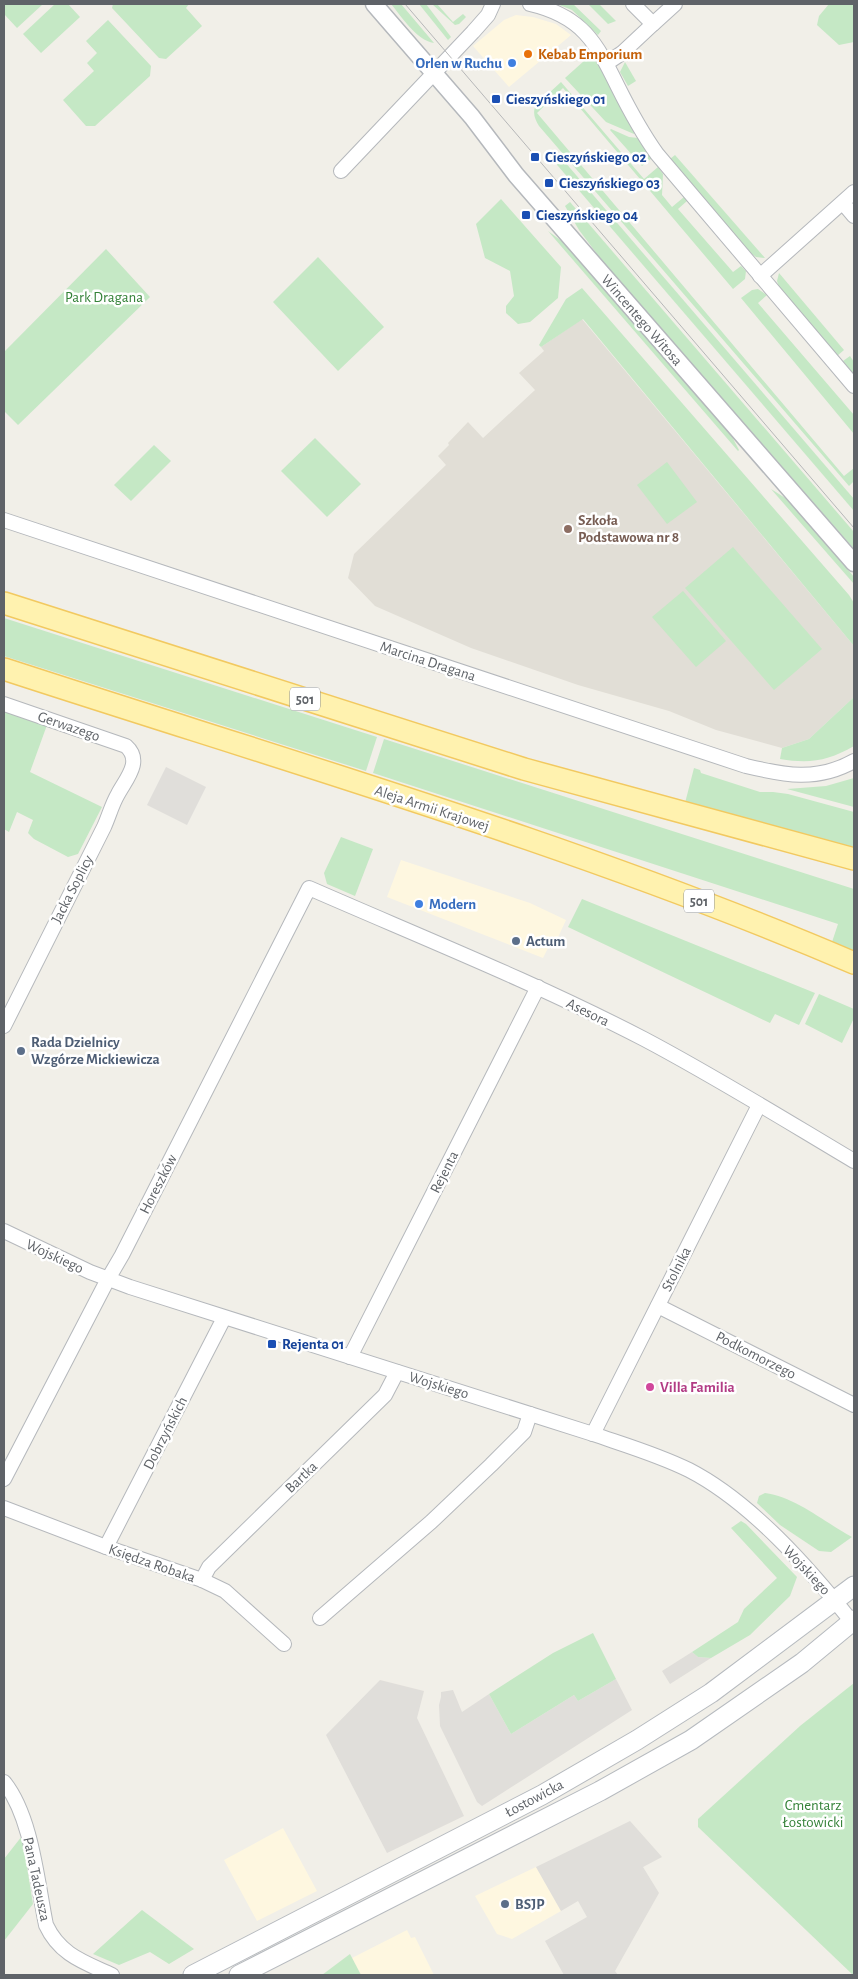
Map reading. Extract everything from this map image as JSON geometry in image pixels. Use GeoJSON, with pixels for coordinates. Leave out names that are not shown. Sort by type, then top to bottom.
{"type":"FeatureCollection","features":[{"type":"Feature","properties":{"kind":"main road","name":"501"},"geometry":{"type":"LineString","coordinates":[[4,603],[524,769],[854,859]]}},
{"type":"Feature","properties":{"kind":"main road","name":"Aleja Armii Krajowej"},"geometry":{"type":"LineString","coordinates":[[4,669],[504,831],[727,912],[854,963]]}},
{"type":"Feature","properties":{"kind":"main road","name":"Łostowicka"},"geometry":{"type":"LineString","coordinates":[[193,1975],[542,1795],[637,1740],[711,1693],[854,1586]]}},
{"type":"Feature","properties":{"kind":"main road","name":"Łostowicka"},"geometry":{"type":"LineString","coordinates":[[239,1975],[591,1795],[691,1740],[802,1663],[853,1621]]}},
{"type":"Feature","properties":{"kind":"street","name":"Wincentego Witosa"},"geometry":{"type":"LineString","coordinates":[[374,4],[472,117],[516,174],[854,563]]}},
{"type":"Feature","properties":{"kind":"street"},"geometry":{"type":"LineString","coordinates":[[341,171],[488,15],[493,4]]}},
{"type":"Feature","properties":{"kind":"street"},"geometry":{"type":"LineString","coordinates":[[530,4],[551,9],[569,19],[595,44],[607,63],[631,113],[653,148],[854,386]]}},
{"type":"Feature","properties":{"kind":"street"},"geometry":{"type":"LineString","coordinates":[[633,4],[652,24]]}},
{"type":"Feature","properties":{"kind":"street"},"geometry":{"type":"LineString","coordinates":[[607,63],[622,53],[675,4]]}},
{"type":"Feature","properties":{"kind":"street"},"geometry":{"type":"LineString","coordinates":[[760,276],[854,192]]}},
{"type":"Feature","properties":{"kind":"street"},"geometry":{"type":"LineString","coordinates":[[843,203],[854,216]]}},
{"type":"Feature","properties":{"kind":"street","name":"Marcina Dragana"},"geometry":{"type":"LineString","coordinates":[[4,520],[746,766],[787,775],[817,774],[845,766],[854,761]]}},
{"type":"Feature","properties":{"kind":"street","name":"Gerwazego"},"geometry":{"type":"LineString","coordinates":[[4,704],[126,746],[132,751]]}},
{"type":"Feature","properties":{"kind":"street","name":"Jacka Soplicy"},"geometry":{"type":"LineString","coordinates":[[4,1026],[104,826],[117,796],[130,775],[134,762],[132,751]]}},
{"type":"Feature","properties":{"kind":"street","name":"Asesora"},"geometry":{"type":"LineString","coordinates":[[309,888],[538,987],[644,1039],[854,1161]]}},
{"type":"Feature","properties":{"kind":"street","name":"Horeszków"},"geometry":{"type":"LineString","coordinates":[[4,1479],[126,1246],[309,888]]}},
{"type":"Feature","properties":{"kind":"street","name":"Rejenta"},"geometry":{"type":"LineString","coordinates":[[350,1357],[538,987]]}},
{"type":"Feature","properties":{"kind":"street","name":"Stolnika"},"geometry":{"type":"LineString","coordinates":[[593,1434],[759,1105]]}},
{"type":"Feature","properties":{"kind":"street","name":"Wojskiego"},"geometry":{"type":"LineString","coordinates":[[4,1231],[54,1256],[108,1279],[224,1318],[593,1434],[662,1458],[689,1470],[728,1494],[772,1533],[853,1621]]}},
{"type":"Feature","properties":{"kind":"street","name":"Podkomorzego"},"geometry":{"type":"LineString","coordinates":[[658,1306],[854,1405]]}},
{"type":"Feature","properties":{"kind":"street","name":"Dobrzyńskich"},"geometry":{"type":"LineString","coordinates":[[106,1547],[224,1318]]}},
{"type":"Feature","properties":{"kind":"street","name":"Bartka"},"geometry":{"type":"LineString","coordinates":[[202,1580],[209,1567],[385,1395],[397,1372]]}},
{"type":"Feature","properties":{"kind":"street"},"geometry":{"type":"LineString","coordinates":[[320,1618],[431,1522],[491,1465],[524,1432],[530,1414]]}},
{"type":"Feature","properties":{"kind":"street","name":"Księdza Robaka"},"geometry":{"type":"LineString","coordinates":[[4,1508],[106,1547],[202,1580],[225,1591],[284,1644]]}},
{"type":"Feature","properties":{"kind":"street","name":"Pana Tadeusza"},"geometry":{"type":"LineString","coordinates":[[4,1782],[16,1800],[25,1820],[46,1924],[51,1936],[63,1950],[72,1956],[112,1975]]}},
{"type":"Feature","properties":{"kind":"shaded area"},"geometry":{"type":"Polygon","coordinates":[[[516,15],[533,17],[556,24],[571,35],[509,87],[473,46],[504,20],[516,15]]]}},
{"type":"Feature","properties":{"kind":"shaded area","name":"Szkoła Podstawowa nr 8"},"geometry":{"type":"Polygon","coordinates":[[[582,319],[854,646],[854,697],[809,739],[782,748],[716,730],[669,711],[578,685],[471,648],[375,606],[348,578],[354,554],[446,465],[438,456],[449,445],[448,443],[468,422],[483,438],[535,390],[519,373],[544,351],[541,347],[582,319]]]}},
{"type":"Feature","properties":{"kind":"shaded area"},"geometry":{"type":"Polygon","coordinates":[[[166,767],[206,787],[187,825],[147,805],[166,767]]]}},
{"type":"Feature","properties":{"kind":"shaded area"},"geometry":{"type":"Polygon","coordinates":[[[401,860],[530,903],[566,920],[555,944],[551,942],[543,958],[387,897],[401,860]]]}},
{"type":"Feature","properties":{"kind":"shaded area"},"geometry":{"type":"Polygon","coordinates":[[[692,1652],[698,1657],[711,1658],[670,1684],[662,1671],[692,1652]]]}},
{"type":"Feature","properties":{"kind":"shaded area"},"geometry":{"type":"Polygon","coordinates":[[[616,1679],[632,1710],[482,1806],[477,1802],[440,1726],[439,1705],[441,1692],[453,1690],[462,1712],[489,1694],[511,1734],[574,1695],[578,1701],[616,1679]]]}},
{"type":"Feature","properties":{"kind":"shaded area"},"geometry":{"type":"Polygon","coordinates":[[[380,1680],[424,1691],[417,1718],[464,1816],[387,1853],[326,1735],[380,1680]]]}},
{"type":"Feature","properties":{"kind":"shaded area"},"geometry":{"type":"Polygon","coordinates":[[[630,1821],[662,1857],[643,1867],[659,1893],[615,1971],[618,1975],[564,1975],[545,1941],[587,1917],[578,1901],[561,1911],[536,1867],[630,1821]]]}},
{"type":"Feature","properties":{"kind":"shaded area"},"geometry":{"type":"Polygon","coordinates":[[[283,1828],[317,1891],[257,1921],[224,1860],[283,1828]]]}},
{"type":"Feature","properties":{"kind":"shaded area"},"geometry":{"type":"Polygon","coordinates":[[[536,1867],[561,1911],[512,1939],[497,1934],[475,1896],[536,1867]]]}},
{"type":"Feature","properties":{"kind":"shaded area"},"geometry":{"type":"Polygon","coordinates":[[[407,1930],[411,1938],[415,1937],[434,1975],[361,1975],[352,1958],[407,1930]]]}},
{"type":"Feature","properties":{"kind":"green space"},"geometry":{"type":"Polygon","coordinates":[[[4,4],[43,4],[17,28],[4,14],[4,4]]]}},
{"type":"Feature","properties":{"kind":"green space"},"geometry":{"type":"Polygon","coordinates":[[[55,4],[68,4],[80,17],[41,53],[23,34],[55,4]]]}},
{"type":"Feature","properties":{"kind":"green space"},"geometry":{"type":"Polygon","coordinates":[[[113,4],[189,4],[186,8],[202,26],[166,59],[159,58],[112,8],[113,4]]]}},
{"type":"Feature","properties":{"kind":"green space"},"geometry":{"type":"Polygon","coordinates":[[[391,4],[401,4],[434,43],[415,33],[391,4]]]}},
{"type":"Feature","properties":{"kind":"green space"},"geometry":{"type":"Polygon","coordinates":[[[419,4],[426,4],[451,37],[448,40],[419,4]]]}},
{"type":"Feature","properties":{"kind":"green space"},"geometry":{"type":"Polygon","coordinates":[[[432,4],[437,4],[453,22],[463,14],[466,17],[459,24],[455,25],[432,4]]]}},
{"type":"Feature","properties":{"kind":"green space"},"geometry":{"type":"Polygon","coordinates":[[[557,4],[573,4],[601,31],[598,35],[572,10],[557,4]]]}},
{"type":"Feature","properties":{"kind":"green space"},"geometry":{"type":"Polygon","coordinates":[[[588,4],[600,5],[616,21],[608,24],[588,4]]]}},
{"type":"Feature","properties":{"kind":"green space"},"geometry":{"type":"Polygon","coordinates":[[[829,4],[854,4],[854,42],[839,45],[817,25],[819,16],[829,4]]]}},
{"type":"Feature","properties":{"kind":"green space"},"geometry":{"type":"Polygon","coordinates":[[[108,20],[151,66],[150,76],[95,126],[86,126],[63,100],[94,71],[87,63],[97,53],[86,41],[108,20]]]}},
{"type":"Feature","properties":{"kind":"green space"},"geometry":{"type":"Polygon","coordinates":[[[594,52],[635,132],[634,134],[606,122],[565,78],[594,52]]]}},
{"type":"Feature","properties":{"kind":"green space"},"geometry":{"type":"Polygon","coordinates":[[[625,62],[636,81],[628,86],[620,72],[625,62]]]}},
{"type":"Feature","properties":{"kind":"green space"},"geometry":{"type":"Polygon","coordinates":[[[561,82],[644,179],[658,167],[663,174],[662,195],[672,207],[684,197],[687,201],[678,209],[733,272],[741,266],[746,271],[745,279],[733,289],[563,88],[537,113],[844,476],[854,468],[854,481],[849,486],[539,126],[534,116],[536,105],[561,82]]]}},
{"type":"Feature","properties":{"kind":"green space"},"geometry":{"type":"Polygon","coordinates":[[[611,129],[629,137],[638,138],[652,158],[642,166],[611,129]]]}},
{"type":"Feature","properties":{"kind":"green space"},"geometry":{"type":"Polygon","coordinates":[[[558,154],[854,499],[854,511],[552,159],[558,154]]]}},
{"type":"Feature","properties":{"kind":"green space"},"geometry":{"type":"Polygon","coordinates":[[[675,155],[765,258],[756,257],[748,251],[670,159],[675,155]]]}},
{"type":"Feature","properties":{"kind":"green space"},"geometry":{"type":"Polygon","coordinates":[[[501,199],[561,267],[558,298],[530,322],[518,324],[506,313],[506,306],[514,296],[510,271],[485,258],[476,224],[501,199]]]}},
{"type":"Feature","properties":{"kind":"green space"},"geometry":{"type":"Polygon","coordinates":[[[570,202],[854,532],[854,549],[603,262],[579,230],[565,206],[570,202]]]}},
{"type":"Feature","properties":{"kind":"green space"},"geometry":{"type":"Polygon","coordinates":[[[548,231],[567,245],[729,431],[738,451],[548,231]]]}},
{"type":"Feature","properties":{"kind":"green space","name":"Park Dragana"},"geometry":{"type":"Polygon","coordinates":[[[106,249],[150,297],[18,425],[4,411],[4,352],[106,249]]]}},
{"type":"Feature","properties":{"kind":"green space"},"geometry":{"type":"Polygon","coordinates":[[[318,257],[384,327],[338,371],[273,302],[318,257]]]}},
{"type":"Feature","properties":{"kind":"green space"},"geometry":{"type":"Polygon","coordinates":[[[779,273],[844,350],[837,356],[779,287],[777,281],[779,273]]]}},
{"type":"Feature","properties":{"kind":"green space"},"geometry":{"type":"Polygon","coordinates":[[[582,288],[849,595],[854,603],[854,646],[583,319],[541,347],[539,345],[566,299],[582,288]]]}},
{"type":"Feature","properties":{"kind":"green space"},"geometry":{"type":"Polygon","coordinates":[[[758,289],[767,295],[758,303],[854,415],[854,434],[741,298],[752,290],[758,289]]]}},
{"type":"Feature","properties":{"kind":"green space"},"geometry":{"type":"Polygon","coordinates":[[[850,356],[854,362],[854,375],[843,361],[850,356]]]}},
{"type":"Feature","properties":{"kind":"green space"},"geometry":{"type":"Polygon","coordinates":[[[315,438],[361,484],[327,517],[281,471],[315,438]]]}},
{"type":"Feature","properties":{"kind":"green space"},"geometry":{"type":"Polygon","coordinates":[[[154,445],[171,461],[131,501],[114,485],[154,445]]]}},
{"type":"Feature","properties":{"kind":"green space"},"geometry":{"type":"Polygon","coordinates":[[[667,462],[697,502],[667,524],[637,485],[667,462]]]}},
{"type":"Feature","properties":{"kind":"green space"},"geometry":{"type":"Polygon","coordinates":[[[771,489],[790,501],[854,577],[854,584],[771,489]]]}},
{"type":"Feature","properties":{"kind":"green space"},"geometry":{"type":"Polygon","coordinates":[[[733,547],[822,649],[774,690],[685,588],[733,547]]]}},
{"type":"Feature","properties":{"kind":"green space"},"geometry":{"type":"Polygon","coordinates":[[[683,591],[726,641],[696,667],[652,617],[683,591]]]}},
{"type":"Feature","properties":{"kind":"green space"},"geometry":{"type":"Polygon","coordinates":[[[4,618],[377,737],[366,771],[4,656],[4,618]]]}},
{"type":"Feature","properties":{"kind":"green space"},"geometry":{"type":"Polygon","coordinates":[[[854,697],[854,746],[836,755],[818,760],[780,759],[782,748],[809,739],[854,697]]]}},
{"type":"Feature","properties":{"kind":"green space"},"geometry":{"type":"Polygon","coordinates":[[[4,710],[47,725],[30,772],[102,807],[78,854],[68,857],[34,839],[28,833],[33,820],[17,812],[9,832],[4,829],[4,710]]]}},
{"type":"Feature","properties":{"kind":"green space"},"geometry":{"type":"Polygon","coordinates":[[[384,739],[854,889],[854,951],[832,942],[838,924],[373,773],[384,739]]]}},
{"type":"Feature","properties":{"kind":"green space"},"geometry":{"type":"Polygon","coordinates":[[[694,768],[700,770],[701,773],[760,792],[788,794],[854,812],[854,849],[685,803],[694,768]]]}},
{"type":"Feature","properties":{"kind":"green space"},"geometry":{"type":"Polygon","coordinates":[[[854,778],[854,807],[787,789],[826,786],[854,778]]]}},
{"type":"Feature","properties":{"kind":"green space"},"geometry":{"type":"Polygon","coordinates":[[[341,837],[373,849],[355,896],[327,884],[324,873],[341,837]]]}},
{"type":"Feature","properties":{"kind":"green space"},"geometry":{"type":"Polygon","coordinates":[[[582,899],[815,993],[799,1025],[775,1014],[770,1023],[568,927],[582,899]]]}},
{"type":"Feature","properties":{"kind":"green space"},"geometry":{"type":"Polygon","coordinates":[[[819,994],[854,1009],[854,1018],[842,1043],[805,1024],[819,994]]]}},
{"type":"Feature","properties":{"kind":"green space"},"geometry":{"type":"Polygon","coordinates":[[[765,1493],[788,1499],[852,1537],[831,1552],[819,1551],[780,1525],[757,1503],[759,1496],[765,1493]]]}},
{"type":"Feature","properties":{"kind":"green space"},"geometry":{"type":"Polygon","coordinates":[[[741,1521],[797,1577],[790,1596],[750,1635],[711,1658],[698,1657],[692,1652],[738,1622],[744,1609],[777,1578],[731,1528],[741,1521]]]}},
{"type":"Feature","properties":{"kind":"green space"},"geometry":{"type":"Polygon","coordinates":[[[593,1633],[616,1679],[578,1701],[574,1695],[511,1734],[489,1694],[553,1653],[593,1633]]]}},
{"type":"Feature","properties":{"kind":"green space","name":"Cmentarz Łostowicki"},"geometry":{"type":"Polygon","coordinates":[[[854,1683],[853,1975],[698,1827],[698,1819],[800,1726],[854,1683]]]}},
{"type":"Feature","properties":{"kind":"green space"},"geometry":{"type":"Polygon","coordinates":[[[22,1836],[33,1904],[4,1941],[4,1859],[22,1836]]]}},
{"type":"Feature","properties":{"kind":"green space"},"geometry":{"type":"Polygon","coordinates":[[[142,1910],[194,1949],[169,1964],[150,1952],[119,1965],[93,1954],[142,1910]]]}},
{"type":"Feature","properties":{"kind":"green space"},"geometry":{"type":"Polygon","coordinates":[[[350,1954],[361,1975],[322,1975],[350,1954]]]}},
{"type":"Feature","properties":{"kind":"tram line"},"geometry":{"type":"LineString","coordinates":[[405,4],[854,528]]}},
{"type":"Feature","properties":{"kind":"place","name":"Kebab Emporium"},"geometry":{"type":"Point","coordinates":[528,54]}},
{"type":"Feature","properties":{"kind":"place","name":"Orlen w Ruchu"},"geometry":{"type":"Point","coordinates":[512,63]}},
{"type":"Feature","properties":{"kind":"place","name":"Cieszyńskiego 01"},"geometry":{"type":"Point","coordinates":[496,99]}},
{"type":"Feature","properties":{"kind":"place","name":"Cieszyńskiego 02"},"geometry":{"type":"Point","coordinates":[535,157]}},
{"type":"Feature","properties":{"kind":"place","name":"Cieszyńskiego 03"},"geometry":{"type":"Point","coordinates":[549,183]}},
{"type":"Feature","properties":{"kind":"place","name":"Cieszyńskiego 04"},"geometry":{"type":"Point","coordinates":[526,215]}},
{"type":"Feature","properties":{"kind":"place","name":"Szkoła Podstawowa nr 8"},"geometry":{"type":"Point","coordinates":[568,529]}},
{"type":"Feature","properties":{"kind":"place","name":"Modern"},"geometry":{"type":"Point","coordinates":[419,904]}},
{"type":"Feature","properties":{"kind":"place","name":"Actum"},"geometry":{"type":"Point","coordinates":[516,941]}},
{"type":"Feature","properties":{"kind":"place","name":"Rada Dzielnicy Wzgórze Mickiewicza"},"geometry":{"type":"Point","coordinates":[21,1051]}},
{"type":"Feature","properties":{"kind":"place","name":"Rejenta 01"},"geometry":{"type":"Point","coordinates":[272,1344]}},
{"type":"Feature","properties":{"kind":"place","name":"Villa Familia"},"geometry":{"type":"Point","coordinates":[650,1387]}},
{"type":"Feature","properties":{"kind":"place","name":"BSJP"},"geometry":{"type":"Point","coordinates":[505,1904]}}]}
